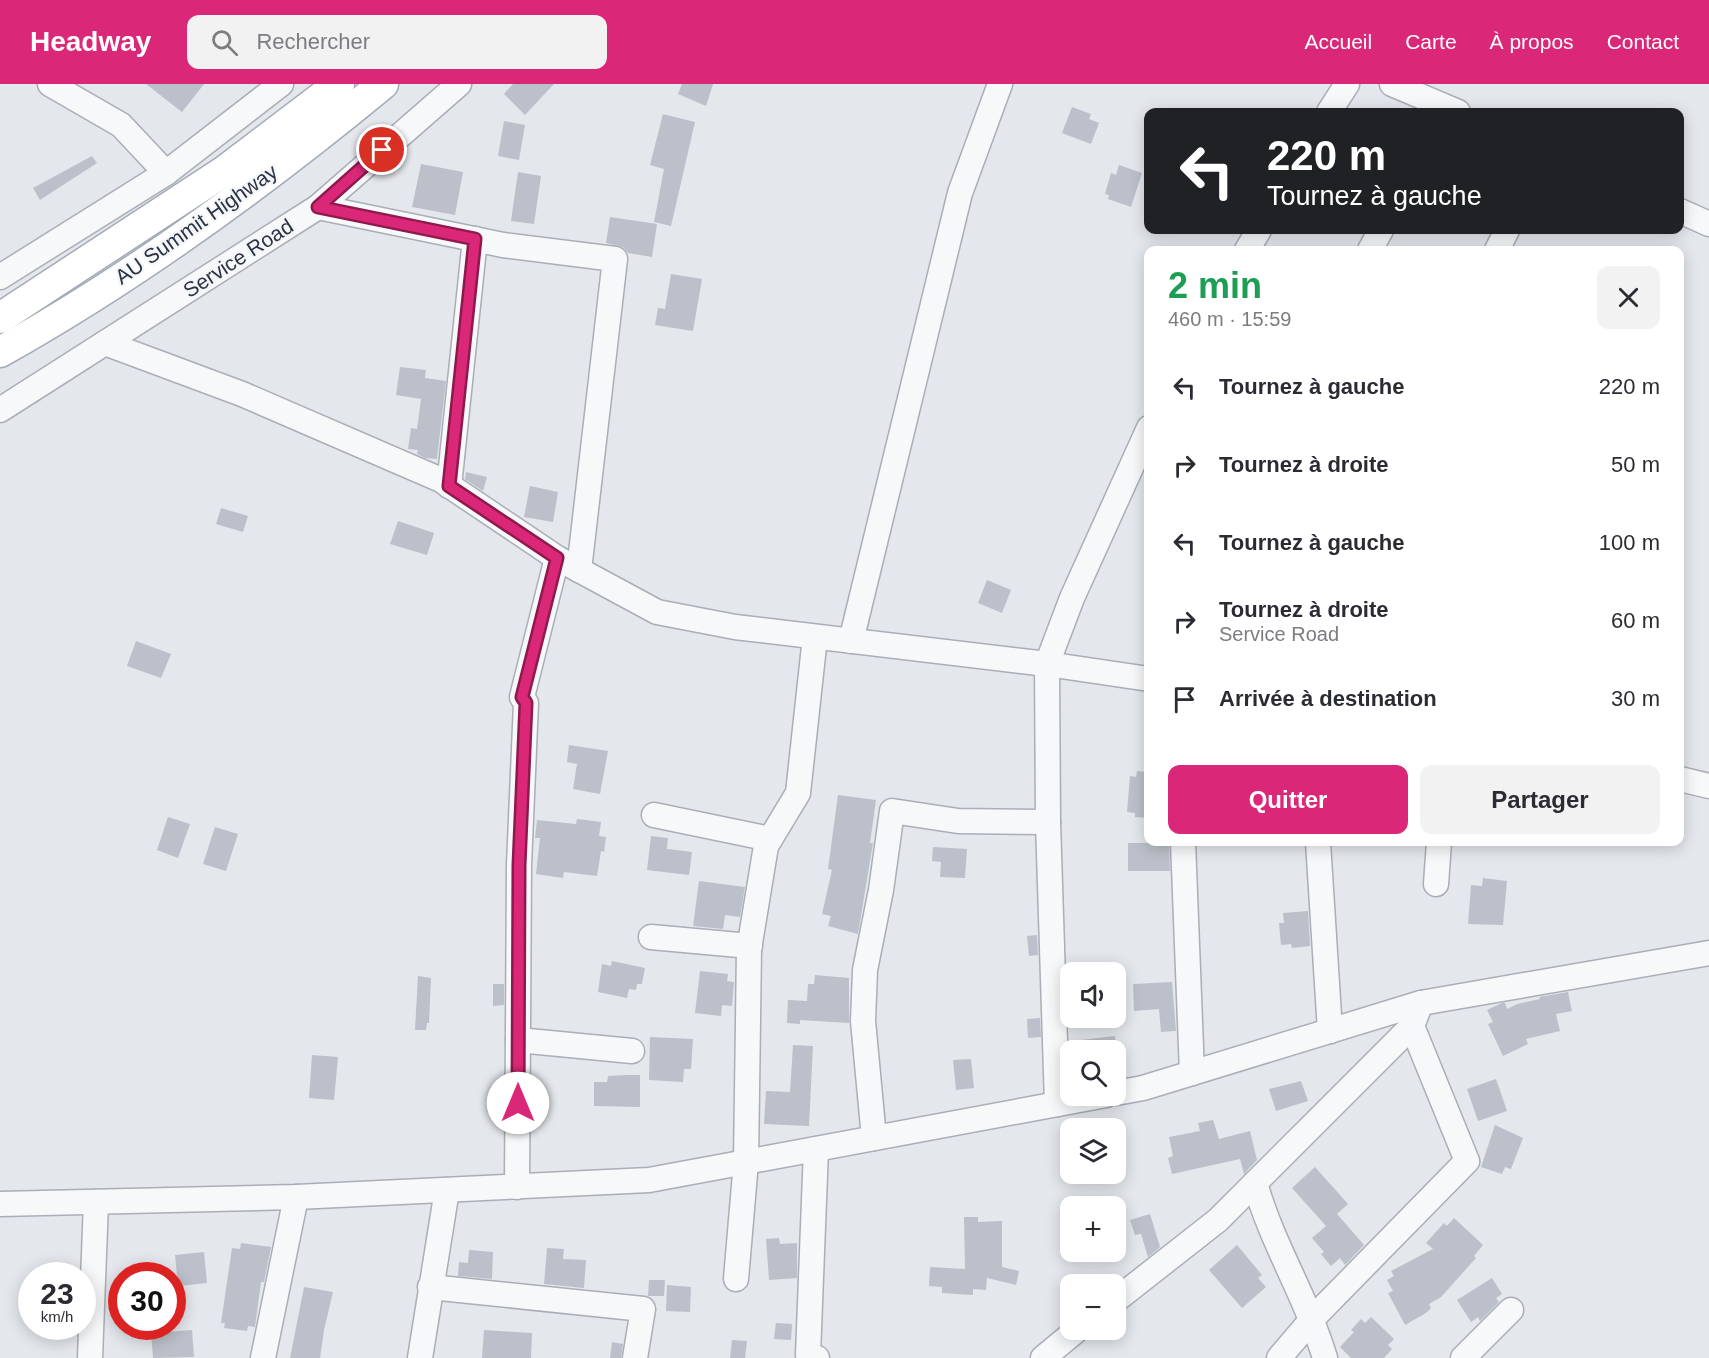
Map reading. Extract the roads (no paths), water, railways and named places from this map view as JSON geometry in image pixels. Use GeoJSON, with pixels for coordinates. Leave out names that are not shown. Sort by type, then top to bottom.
{"type":"FeatureCollection","features":[{"type":"Feature","properties":{"kind":"main road","name":"AU Summit Highway"},"geometry":{"type":"LineString","coordinates":[[0,318],[226,170],[339,84]]}},
{"type":"Feature","properties":{"kind":"main road","name":"AU Summit Highway"},"geometry":{"type":"LineString","coordinates":[[0,352],[53,322],[247,193],[383,84]]}},
{"type":"Feature","properties":{"kind":"street"},"geometry":{"type":"LineString","coordinates":[[51,84],[121,125],[166,173]]}},
{"type":"Feature","properties":{"kind":"street"},"geometry":{"type":"LineString","coordinates":[[0,277],[166,173],[281,84]]}},
{"type":"Feature","properties":{"kind":"street","name":"Service Road"},"geometry":{"type":"LineString","coordinates":[[0,410],[318,207],[459,84]]}},
{"type":"Feature","properties":{"kind":"street"},"geometry":{"type":"LineString","coordinates":[[851,641],[960,194],[1000,84]]}},
{"type":"Feature","properties":{"kind":"street"},"geometry":{"type":"LineString","coordinates":[[1332,108],[1347,84]]}},
{"type":"Feature","properties":{"kind":"street"},"geometry":{"type":"LineString","coordinates":[[1392,84],[1443,108]]}},
{"type":"Feature","properties":{"kind":"street"},"geometry":{"type":"LineString","coordinates":[[318,207],[503,245],[615,259],[579,570]]}},
{"type":"Feature","properties":{"kind":"street"},"geometry":{"type":"LineString","coordinates":[[1684,213],[1709,225]]}},
{"type":"Feature","properties":{"kind":"street"},"geometry":{"type":"LineString","coordinates":[[449,486],[475,239]]}},
{"type":"Feature","properties":{"kind":"street"},"geometry":{"type":"LineString","coordinates":[[105,343],[242,394],[449,486],[557,558],[657,612],[735,627],[1047,664],[1144,678]]}},
{"type":"Feature","properties":{"kind":"street"},"geometry":{"type":"LineString","coordinates":[[1057,1104],[1048,822],[1047,664],[1072,598],[1144,439]]}},
{"type":"Feature","properties":{"kind":"street"},"geometry":{"type":"LineString","coordinates":[[517,1187],[519,865],[526,703],[522,697],[557,558]]}},
{"type":"Feature","properties":{"kind":"street"},"geometry":{"type":"LineString","coordinates":[[736,1279],[747,1162],[750,946],[766,846],[798,793],[815,637]]}},
{"type":"Feature","properties":{"kind":"street"},"geometry":{"type":"LineString","coordinates":[[1684,780],[1709,786]]}},
{"type":"Feature","properties":{"kind":"street"},"geometry":{"type":"LineString","coordinates":[[874,1138],[863,1021],[865,970],[881,890],[892,811],[958,820],[1048,822]]}},
{"type":"Feature","properties":{"kind":"street"},"geometry":{"type":"LineString","coordinates":[[654,815],[770,839]]}},
{"type":"Feature","properties":{"kind":"street"},"geometry":{"type":"LineString","coordinates":[[1182,846],[1191,1073]]}},
{"type":"Feature","properties":{"kind":"street"},"geometry":{"type":"LineString","coordinates":[[1318,846],[1330,1031]]}},
{"type":"Feature","properties":{"kind":"street"},"geometry":{"type":"LineString","coordinates":[[1436,884],[1439,846]]}},
{"type":"Feature","properties":{"kind":"street"},"geometry":{"type":"LineString","coordinates":[[651,937],[750,946]]}},
{"type":"Feature","properties":{"kind":"street"},"geometry":{"type":"LineString","coordinates":[[1126,1090],[1191,1073],[1421,1003],[1709,953]]}},
{"type":"Feature","properties":{"kind":"street"},"geometry":{"type":"LineString","coordinates":[[1126,1292],[1218,1220],[1412,1026],[1421,1003]]}},
{"type":"Feature","properties":{"kind":"street"},"geometry":{"type":"LineString","coordinates":[[1279,1358],[1313,1318],[1467,1161],[1412,1026]]}},
{"type":"Feature","properties":{"kind":"street"},"geometry":{"type":"LineString","coordinates":[[518,1040],[632,1051]]}},
{"type":"Feature","properties":{"kind":"street"},"geometry":{"type":"LineString","coordinates":[[0,1204],[297,1197],[649,1180],[1060,1103]]}},
{"type":"Feature","properties":{"kind":"street"},"geometry":{"type":"LineString","coordinates":[[816,1149],[808,1355],[817,1358]]}},
{"type":"Feature","properties":{"kind":"street"},"geometry":{"type":"LineString","coordinates":[[1255,1183],[1265,1219],[1313,1318],[1325,1358]]}},
{"type":"Feature","properties":{"kind":"street"},"geometry":{"type":"LineString","coordinates":[[420,1358],[447,1190]]}},
{"type":"Feature","properties":{"kind":"street"},"geometry":{"type":"LineString","coordinates":[[263,1358],[297,1197]]}},
{"type":"Feature","properties":{"kind":"street"},"geometry":{"type":"LineString","coordinates":[[90,1358],[96,1202]]}},
{"type":"Feature","properties":{"kind":"street"},"geometry":{"type":"LineString","coordinates":[[430,1287],[538,1300],[643,1309],[635,1358]]}},
{"type":"Feature","properties":{"kind":"street"},"geometry":{"type":"LineString","coordinates":[[1463,1358],[1511,1310]]}},
{"type":"Feature","properties":{"kind":"street"},"geometry":{"type":"LineString","coordinates":[[1043,1358],[1065,1340]]}}]}
